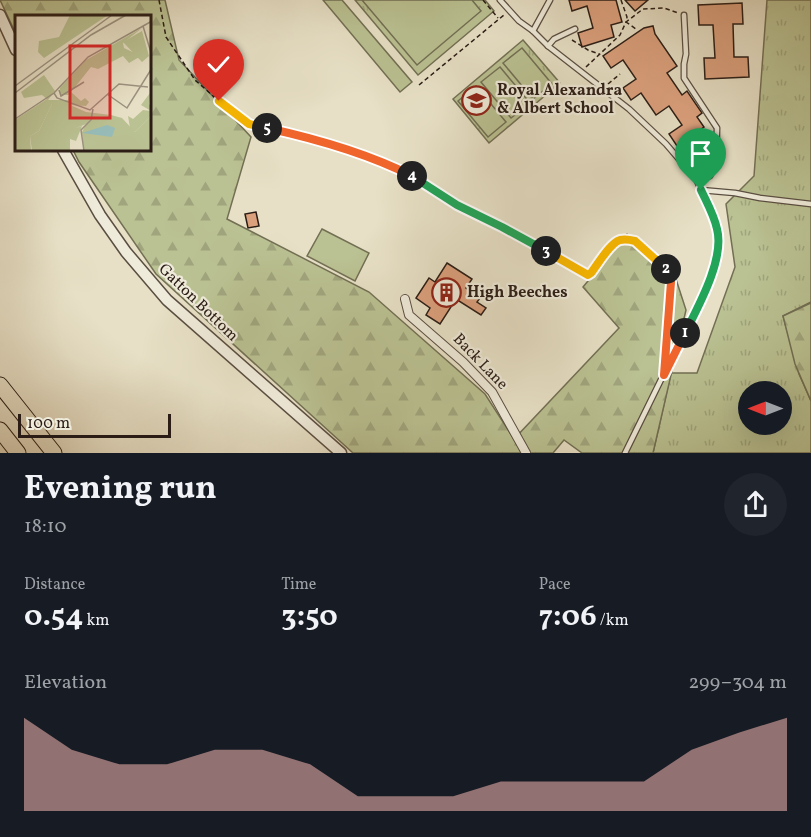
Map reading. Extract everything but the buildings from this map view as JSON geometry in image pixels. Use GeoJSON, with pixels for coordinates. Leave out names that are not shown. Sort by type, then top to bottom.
{"type":"FeatureCollection","features":[{"type":"Feature","properties":{"kind":"highway"},"geometry":{"type":"LineString","coordinates":[[0,385],[54,453]]}},
{"type":"Feature","properties":{"kind":"highway"},"geometry":{"type":"LineString","coordinates":[[0,430],[18,453]]}},
{"type":"Feature","properties":{"kind":"street"},"geometry":{"type":"LineString","coordinates":[[0,15],[15,48]]}},
{"type":"Feature","properties":{"kind":"street","name":"Gatton Bottom"},"geometry":{"type":"LineString","coordinates":[[64,152],[100,214],[126,252],[167,300],[341,453]]}},
{"type":"Feature","properties":{"kind":"street","name":"Back Lane"},"geometry":{"type":"LineString","coordinates":[[405,299],[409,315],[492,392],[526,453]]}},
{"type":"Feature","properties":{"kind":"lane"},"geometry":{"type":"LineString","coordinates":[[500,0],[548,46],[629,109],[666,144],[696,179],[718,231],[717,256],[707,286],[625,453]]}},
{"type":"Feature","properties":{"kind":"lane"},"geometry":{"type":"LineString","coordinates":[[533,31],[550,0]]}},
{"type":"Feature","properties":{"kind":"lane"},"geometry":{"type":"LineString","coordinates":[[684,15],[686,54],[684,78],[717,128],[716,163],[710,176],[696,179]]}},
{"type":"Feature","properties":{"kind":"lane"},"geometry":{"type":"LineString","coordinates":[[548,46],[554,39],[575,29]]}},
{"type":"Feature","properties":{"kind":"lane"},"geometry":{"type":"LineString","coordinates":[[701,190],[811,204]]}},
{"type":"Feature","properties":{"kind":"path"},"geometry":{"type":"LineString","coordinates":[[159,0],[166,37],[195,80],[249,124],[345,148],[395,167],[457,205],[502,227],[588,275],[609,248],[619,240],[635,241],[663,266],[669,273],[671,282],[664,375]]}},
{"type":"Feature","properties":{"kind":"path"},"geometry":{"type":"LineString","coordinates":[[483,0],[498,19]]}},
{"type":"Feature","properties":{"kind":"path"},"geometry":{"type":"LineString","coordinates":[[581,72],[620,35],[627,17],[621,0]]}},
{"type":"Feature","properties":{"kind":"path"},"geometry":{"type":"LineString","coordinates":[[626,22],[643,9],[664,8],[684,15]]}},
{"type":"Feature","properties":{"kind":"path"},"geometry":{"type":"LineString","coordinates":[[419,85],[509,10]]}},
{"type":"Feature","properties":{"kind":"path"},"geometry":{"type":"LineString","coordinates":[[626,22],[636,29]]}},
{"type":"Feature","properties":{"kind":"path"},"geometry":{"type":"LineString","coordinates":[[563,34],[588,50],[599,54]]}},
{"type":"Feature","properties":{"kind":"path"},"geometry":{"type":"LineString","coordinates":[[603,88],[620,74]]}},
{"type":"Feature","properties":{"kind":"green space"},"geometry":{"type":"Polygon","coordinates":[[[0,0],[165,0],[179,60],[251,137],[227,219],[369,292],[485,394],[514,439],[619,328],[583,287],[627,234],[674,273],[686,310],[653,453],[582,453],[564,440],[553,453],[353,453],[156,274],[74,152],[152,152],[152,15],[15,15],[15,32],[0,0]]]}},
{"type":"Feature","properties":{"kind":"green space"},"geometry":{"type":"Polygon","coordinates":[[[323,0],[342,0],[412,82],[400,92],[323,0]]]}},
{"type":"Feature","properties":{"kind":"green space"},"geometry":{"type":"Polygon","coordinates":[[[355,0],[485,0],[494,11],[418,75],[355,0]]]}},
{"type":"Feature","properties":{"kind":"green space"},"geometry":{"type":"Polygon","coordinates":[[[362,0],[472,0],[481,11],[417,65],[362,0]]]}},
{"type":"Feature","properties":{"kind":"green space"},"geometry":{"type":"Polygon","coordinates":[[[767,0],[811,0],[811,302],[783,316],[799,374],[811,401],[811,453],[653,453],[671,373],[697,373],[735,267],[726,204],[754,176],[767,0]]]}},
{"type":"Feature","properties":{"kind":"green space"},"geometry":{"type":"Polygon","coordinates":[[[523,40],[560,83],[489,143],[453,99],[523,40]]]}},
{"type":"Feature","properties":{"kind":"green space"},"geometry":{"type":"Polygon","coordinates":[[[522,48],[552,84],[533,99],[503,63],[522,48]]]}},
{"type":"Feature","properties":{"kind":"green space"},"geometry":{"type":"Polygon","coordinates":[[[500,67],[530,103],[511,118],[481,82],[500,67]]]}},
{"type":"Feature","properties":{"kind":"green space"},"geometry":{"type":"Polygon","coordinates":[[[476,86],[506,122],[488,137],[458,101],[476,86]]]}},
{"type":"Feature","properties":{"kind":"green space"},"geometry":{"type":"Polygon","coordinates":[[[322,229],[369,253],[355,281],[307,256],[322,229]]]}},
{"type":"Feature","properties":{"kind":"green space"},"geometry":{"type":"Polygon","coordinates":[[[811,303],[811,401],[795,364],[783,316],[811,303]]]}},
{"type":"Feature","properties":{"kind":"place","name":"Royal Alexandra & Albert School"},"geometry":{"type":"Point","coordinates":[476,100]}},
{"type":"Feature","properties":{"kind":"place","name":"High Beeches"},"geometry":{"type":"Point","coordinates":[446,293]}},
{"type":"Feature","properties":{"kind":"route"},"geometry":{"type":"LineString","coordinates":[[219,101],[249,124],[345,148],[395,167],[457,205],[502,227],[585,274],[591,273],[609,248],[619,240],[635,241],[663,266],[669,273],[671,282],[664,375],[707,286],[717,256],[718,231],[701,190]]}}]}
